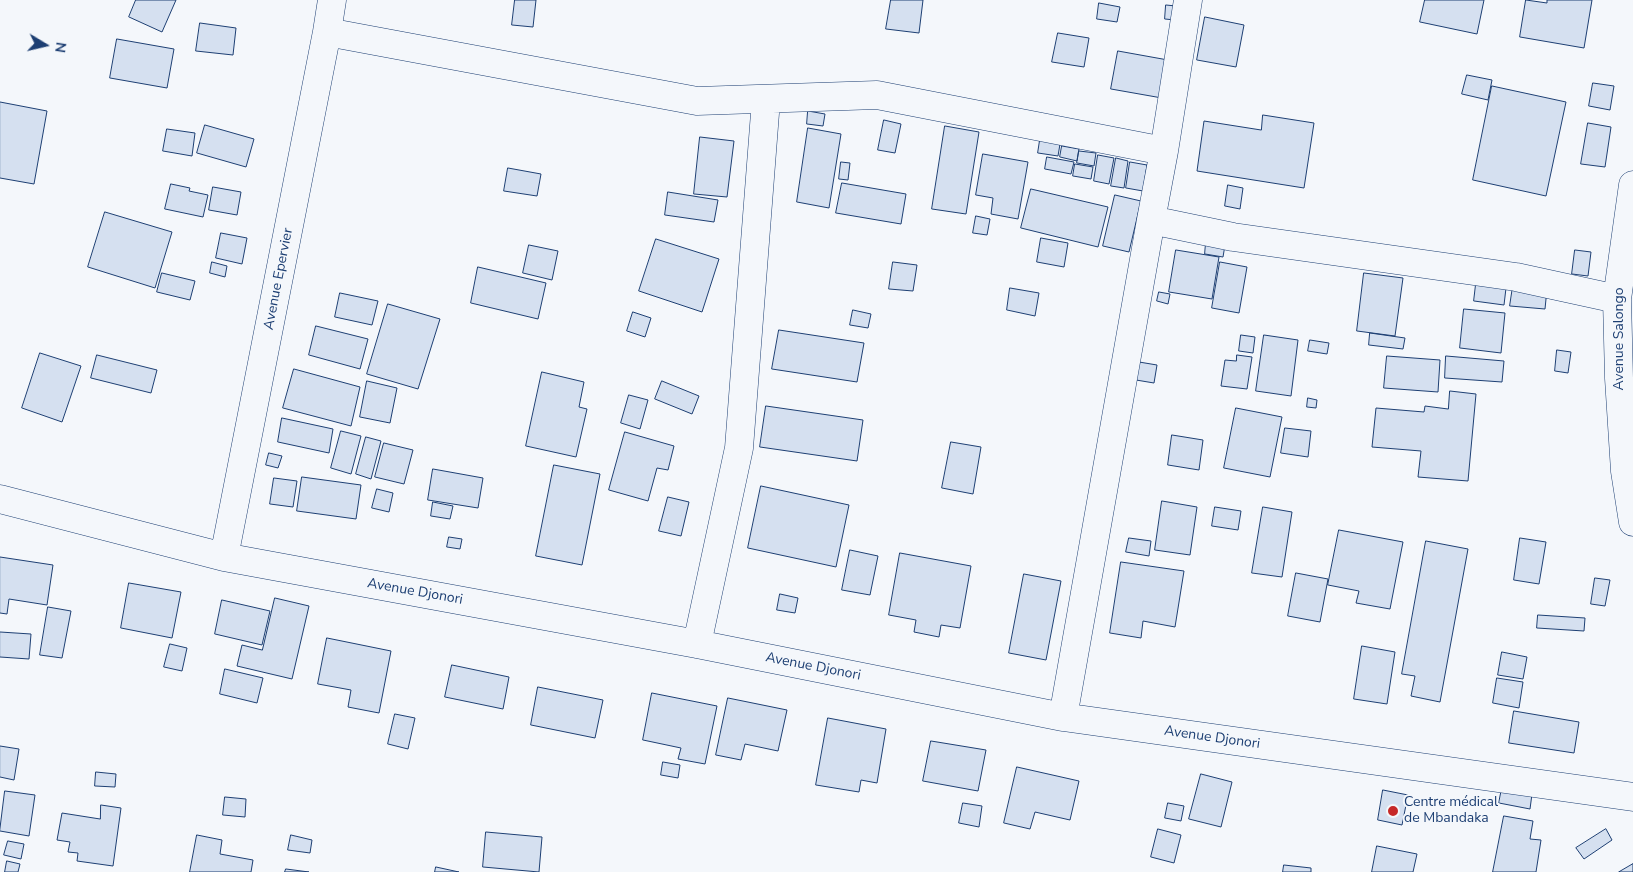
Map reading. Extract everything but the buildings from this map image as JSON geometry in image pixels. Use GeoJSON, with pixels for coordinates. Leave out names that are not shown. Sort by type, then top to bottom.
{"type":"FeatureCollection","features":[{"type":"Feature","properties":{"kind":"street","name":"Avenue Epervier"},"geometry":{"type":"LineString","coordinates":[[224,557],[328,32],[332,0]]}},
{"type":"Feature","properties":{"kind":"street"},"geometry":{"type":"LineString","coordinates":[[1063,717],[1150,220],[1164,151],[1188,0]]}},
{"type":"Feature","properties":{"kind":"street"},"geometry":{"type":"LineString","coordinates":[[328,32],[698,101],[877,96],[1164,151]]}},
{"type":"Feature","properties":{"kind":"street"},"geometry":{"type":"LineString","coordinates":[[697,644],[739,448],[766,100]]}},
{"type":"Feature","properties":{"kind":"street","name":"Avenue Salongo"},"geometry":{"type":"LineString","coordinates":[[1633,185],[1618,299],[1619,378],[1625,471],[1633,522]]}},
{"type":"Feature","properties":{"kind":"street"},"geometry":{"type":"LineString","coordinates":[[1150,220],[1233,237],[1516,277],[1618,299]]}},
{"type":"Feature","properties":{"kind":"street","name":"Avenue Djonori"},"geometry":{"type":"LineString","coordinates":[[0,499],[224,557],[697,644],[1063,717],[1633,797]]}},
{"type":"Feature","properties":{"kind":"place","name":"Centre médical de Mbandaka"},"geometry":{"type":"Point","coordinates":[1393,811]}}]}
